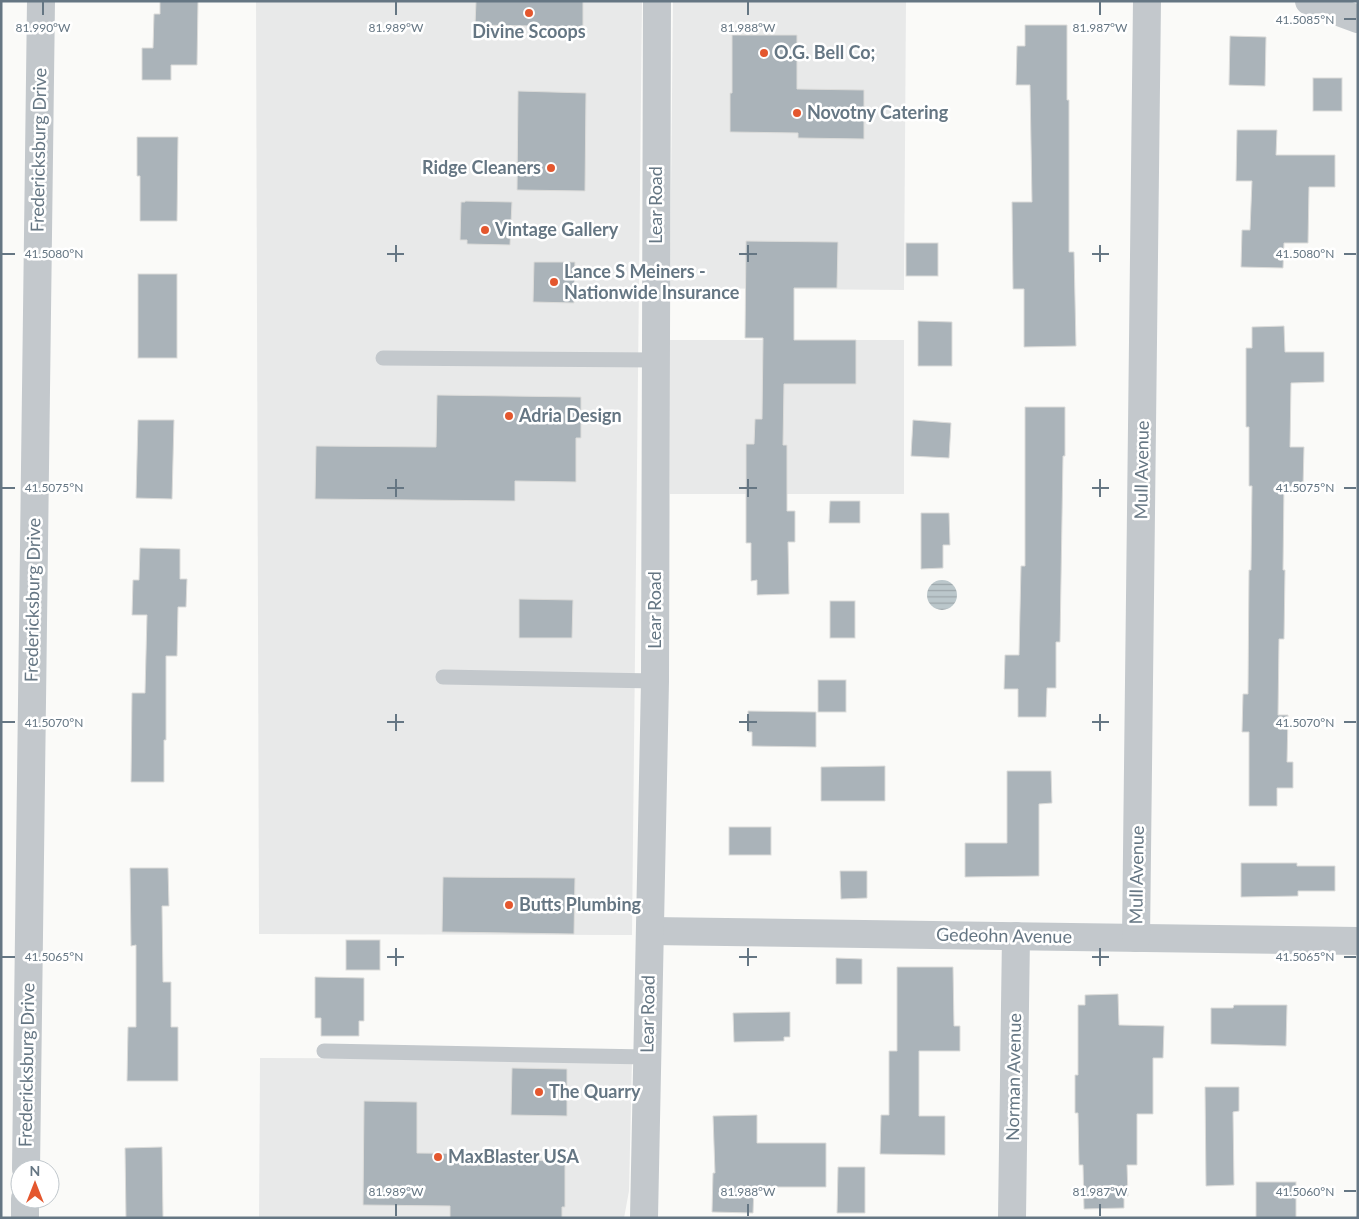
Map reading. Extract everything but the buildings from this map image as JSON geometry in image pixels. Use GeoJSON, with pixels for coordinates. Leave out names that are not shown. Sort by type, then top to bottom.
{"type":"FeatureCollection","features":[{"type":"Feature","properties":{"kind":"street","name":"Fredericksburg Drive"},"geometry":{"type":"LineString","coordinates":[[26,1159],[41,1]]}},
{"type":"Feature","properties":{"kind":"street","name":"Lear Road"},"geometry":{"type":"LineString","coordinates":[[644,1218],[655,681],[657,1]]}},
{"type":"Feature","properties":{"kind":"street","name":"Mull Avenue"},"geometry":{"type":"LineString","coordinates":[[1136,938],[1147,1]]}},
{"type":"Feature","properties":{"kind":"street"},"geometry":{"type":"LineString","coordinates":[[1309,1],[1358,19]]}},
{"type":"Feature","properties":{"kind":"street","name":"Gedeohn Avenue"},"geometry":{"type":"LineString","coordinates":[[650,932],[1358,941]]}},
{"type":"Feature","properties":{"kind":"street","name":"Norman Avenue"},"geometry":{"type":"LineString","coordinates":[[1012,1218],[1016,936]]}},
{"type":"Feature","properties":{"kind":"lane"},"geometry":{"type":"LineString","coordinates":[[382,358],[656,360]]}},
{"type":"Feature","properties":{"kind":"lane"},"geometry":{"type":"LineString","coordinates":[[443,677],[655,681]]}},
{"type":"Feature","properties":{"kind":"lane"},"geometry":{"type":"LineString","coordinates":[[324,1050],[648,1057]]}},
{"type":"Feature","properties":{"kind":"shaded area"},"geometry":{"type":"Polygon","coordinates":[[[256,1],[642,1],[632,935],[259,934],[256,1]]]}},
{"type":"Feature","properties":{"kind":"shaded area"},"geometry":{"type":"Polygon","coordinates":[[[673,1],[906,1],[904,290],[670,288],[673,1]]]}},
{"type":"Feature","properties":{"kind":"shaded area"},"geometry":{"type":"Polygon","coordinates":[[[670,340],[904,340],[904,494],[670,494],[670,340]]]}},
{"type":"Feature","properties":{"kind":"shaded area"},"geometry":{"type":"Polygon","coordinates":[[[942,580],[953,584],[957,595],[953,606],[942,610],[931,606],[927,595],[931,584],[942,580]]]}},
{"type":"Feature","properties":{"kind":"shaded area"},"geometry":{"type":"Polygon","coordinates":[[[260,1058],[632,1059],[629,1191],[624,1218],[259,1218],[260,1058]]]}},
{"type":"Feature","properties":{"kind":"place","name":"Divine Scoops"},"geometry":{"type":"Point","coordinates":[529,13]}},
{"type":"Feature","properties":{"kind":"place","name":"O.G. Bell Co;"},"geometry":{"type":"Point","coordinates":[764,53]}},
{"type":"Feature","properties":{"kind":"place","name":"Novotny Catering"},"geometry":{"type":"Point","coordinates":[797,113]}},
{"type":"Feature","properties":{"kind":"place","name":"Ridge Cleaners"},"geometry":{"type":"Point","coordinates":[551,168]}},
{"type":"Feature","properties":{"kind":"place","name":"Vintage Gallery"},"geometry":{"type":"Point","coordinates":[485,230]}},
{"type":"Feature","properties":{"kind":"place","name":"Lance S Meiners - Nationwide Insurance"},"geometry":{"type":"Point","coordinates":[554,282]}},
{"type":"Feature","properties":{"kind":"place","name":"Adria Design"},"geometry":{"type":"Point","coordinates":[509,416]}},
{"type":"Feature","properties":{"kind":"place","name":"Butts Plumbing"},"geometry":{"type":"Point","coordinates":[509,905]}},
{"type":"Feature","properties":{"kind":"place","name":"The Quarry"},"geometry":{"type":"Point","coordinates":[539,1092]}},
{"type":"Feature","properties":{"kind":"place","name":"MaxBlaster USA"},"geometry":{"type":"Point","coordinates":[438,1157]}}]}
